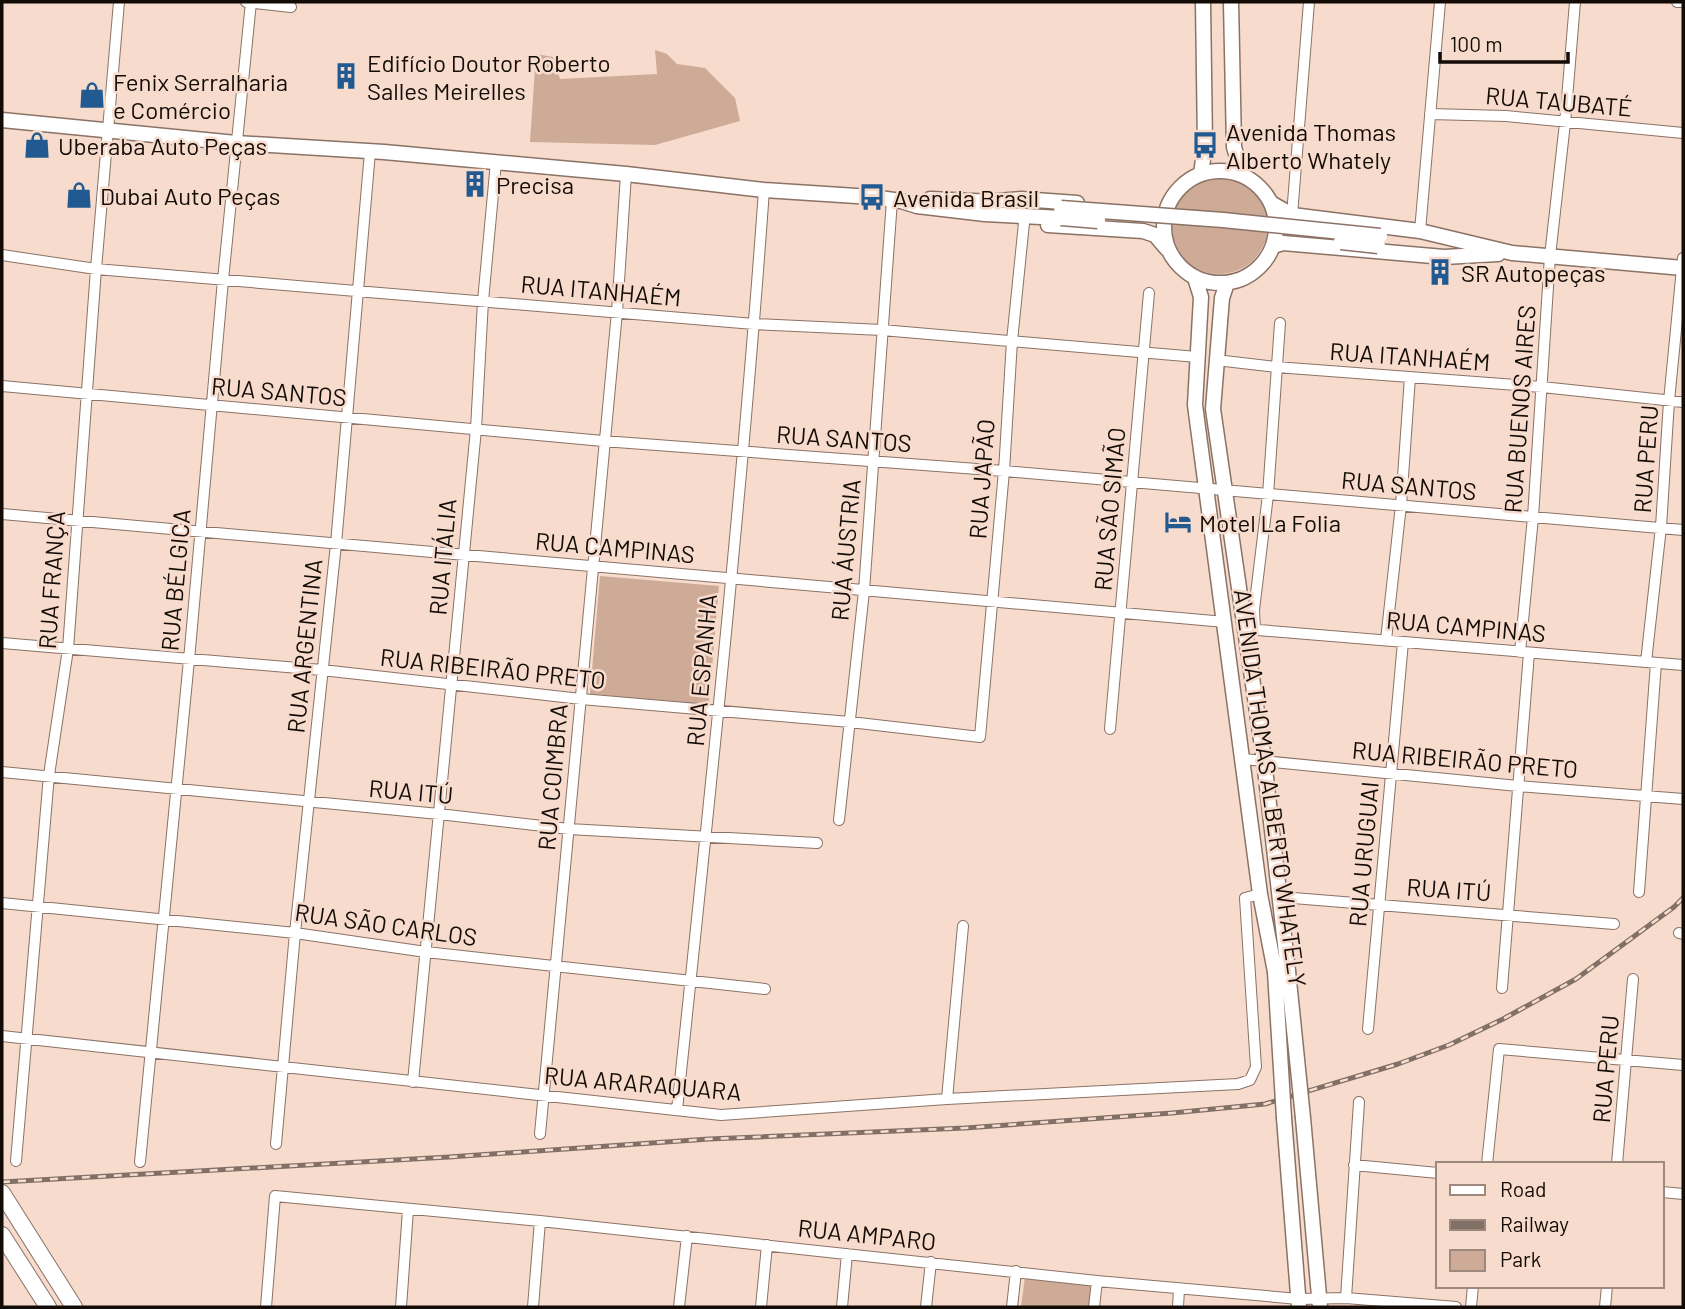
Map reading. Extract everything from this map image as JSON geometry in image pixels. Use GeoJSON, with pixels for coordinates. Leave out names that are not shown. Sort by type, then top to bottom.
{"type":"FeatureCollection","features":[{"type":"Feature","properties":{"kind":"main road"},"geometry":{"type":"LineString","coordinates":[[1200,174],[1205,145],[1203,2]]}},
{"type":"Feature","properties":{"kind":"main road"},"geometry":{"type":"LineString","coordinates":[[1231,2],[1234,146],[1242,175]]}},
{"type":"Feature","properties":{"kind":"main road"},"geometry":{"type":"LineString","coordinates":[[2,120],[236,143],[496,162],[764,190],[896,200],[917,198],[986,208],[1683,268]]}},
{"type":"Feature","properties":{"kind":"main road"},"geometry":{"type":"LineString","coordinates":[[1172,256],[1164,228],[1165,213],[1171,199],[1179,188],[1200,174],[1214,171],[1242,175],[1254,182],[1271,204],[1292,215],[1420,231],[1479,250]]}},
{"type":"Feature","properties":{"kind":"main road"},"geometry":{"type":"LineString","coordinates":[[986,208],[1021,199],[1150,208],[1171,199]]}},
{"type":"Feature","properties":{"kind":"main road"},"geometry":{"type":"LineString","coordinates":[[986,208],[1024,223],[1143,231],[1155,235],[1182,269],[1195,278],[1211,283],[1227,283],[1242,279],[1266,260],[1273,246],[1276,230],[1271,204]]}},
{"type":"Feature","properties":{"kind":"main road"},"geometry":{"type":"LineString","coordinates":[[1273,246],[1283,243],[1444,257],[1479,250]]}},
{"type":"Feature","properties":{"kind":"main road","name":"AVENIDA THOMAS ALBERTO WHATELY"},"geometry":{"type":"LineString","coordinates":[[1195,278],[1201,297],[1195,405],[1260,894],[1282,972],[1303,1118],[1320,1303]]}},
{"type":"Feature","properties":{"kind":"main road","name":"AVENIDA THOMAS ALBERTO WHATELY"},"geometry":{"type":"LineString","coordinates":[[1227,283],[1222,298],[1213,409],[1250,629],[1281,897],[1284,1118],[1299,1303]]}},
{"type":"Feature","properties":{"kind":"main road"},"geometry":{"type":"LineString","coordinates":[[2,1193],[74,1307]]}},
{"type":"Feature","properties":{"kind":"main road"},"geometry":{"type":"LineString","coordinates":[[2,1235],[48,1307]]}},
{"type":"Feature","properties":{"kind":"street","name":"RUA FRANÇA"},"geometry":{"type":"LineString","coordinates":[[16,1161],[49,775],[68,649],[119,2]]}},
{"type":"Feature","properties":{"kind":"street"},"geometry":{"type":"LineString","coordinates":[[249,2],[291,7]]}},
{"type":"Feature","properties":{"kind":"street","name":"RUA BÉLGICA"},"geometry":{"type":"LineString","coordinates":[[139,1162],[189,660],[249,2]]}},
{"type":"Feature","properties":{"kind":"street"},"geometry":{"type":"LineString","coordinates":[[1292,215],[1309,2]]}},
{"type":"Feature","properties":{"kind":"street"},"geometry":{"type":"LineString","coordinates":[[1420,231],[1440,2]]}},
{"type":"Feature","properties":{"kind":"street","name":"RUA BUENOS AIRES"},"geometry":{"type":"LineString","coordinates":[[1502,988],[1518,786],[1550,256],[1565,122],[1574,2]]}},
{"type":"Feature","properties":{"kind":"street"},"geometry":{"type":"LineString","coordinates":[[1677,2],[1683,2]]}},
{"type":"Feature","properties":{"kind":"street","name":"RUA TAUBATÉ"},"geometry":{"type":"LineString","coordinates":[[1430,114],[1506,116],[1683,133]]}},
{"type":"Feature","properties":{"kind":"street","name":"RUA ARGENTINA"},"geometry":{"type":"LineString","coordinates":[[276,1144],[336,544],[370,152]]}},
{"type":"Feature","properties":{"kind":"street","name":"RUA ITÁLIA"},"geometry":{"type":"LineString","coordinates":[[414,1082],[476,429],[483,301],[496,162]]}},
{"type":"Feature","properties":{"kind":"street","name":"RUA COIMBRA"},"geometry":{"type":"LineString","coordinates":[[540,1134],[617,312],[626,174]]}},
{"type":"Feature","properties":{"kind":"street","name":"RUA ESPANHA"},"geometry":{"type":"LineString","coordinates":[[677,1111],[718,710],[764,190]]}},
{"type":"Feature","properties":{"kind":"street","name":"RUA ÁUSTRIA"},"geometry":{"type":"LineString","coordinates":[[839,820],[864,591],[882,330],[896,200]]}},
{"type":"Feature","properties":{"kind":"street","name":"RUA JAPÃO"},"geometry":{"type":"LineString","coordinates":[[980,737],[1024,223]]}},
{"type":"Feature","properties":{"kind":"street","name":"RUA ITANHAÉM"},"geometry":{"type":"LineString","coordinates":[[2,254],[96,269],[223,280],[1198,357]]}},
{"type":"Feature","properties":{"kind":"street","name":"RUA PERU"},"geometry":{"type":"LineString","coordinates":[[1639,892],[1669,401],[1683,258]]}},
{"type":"Feature","properties":{"kind":"street","name":"RUA SÃO SIMÃO"},"geometry":{"type":"LineString","coordinates":[[1110,729],[1149,293]]}},
{"type":"Feature","properties":{"kind":"street"},"geometry":{"type":"LineString","coordinates":[[1250,629],[1269,495],[1280,323]]}},
{"type":"Feature","properties":{"kind":"street","name":"RUA ITANHAÉM"},"geometry":{"type":"LineString","coordinates":[[1216,360],[1542,387],[1683,402]]}},
{"type":"Feature","properties":{"kind":"street"},"geometry":{"type":"LineString","coordinates":[[1387,640],[1401,505],[1410,377]]}},
{"type":"Feature","properties":{"kind":"street","name":"RUA SANTOS"},"geometry":{"type":"LineString","coordinates":[[2,386],[603,441],[1004,471],[1683,530]]}},
{"type":"Feature","properties":{"kind":"street","name":"RUA CAMPINAS"},"geometry":{"type":"LineString","coordinates":[[2,514],[1225,622]]}},
{"type":"Feature","properties":{"kind":"street","name":"RUA CAMPINAS"},"geometry":{"type":"LineString","coordinates":[[1250,629],[1683,665]]}},
{"type":"Feature","properties":{"kind":"street","name":"RUA URUGUAI"},"geometry":{"type":"LineString","coordinates":[[1368,1029],[1403,642]]}},
{"type":"Feature","properties":{"kind":"street","name":"RUA RIBEIRÃO PRETO"},"geometry":{"type":"LineString","coordinates":[[2,643],[322,670],[581,699],[850,722],[980,737]]}},
{"type":"Feature","properties":{"kind":"street","name":"RUA RIBEIRÃO PRETO"},"geometry":{"type":"LineString","coordinates":[[1244,759],[1683,799]]}},
{"type":"Feature","properties":{"kind":"street","name":"RUA ITÚ"},"geometry":{"type":"LineString","coordinates":[[2,772],[569,829],[817,843]]}},
{"type":"Feature","properties":{"kind":"street","name":"RUA ARARAQUARA"},"geometry":{"type":"LineString","coordinates":[[2,1035],[721,1115],[947,1099],[1238,1084],[1250,1080],[1256,1067],[1245,898],[1260,894]]}},
{"type":"Feature","properties":{"kind":"street","name":"RUA ITÚ"},"geometry":{"type":"LineString","coordinates":[[1281,897],[1614,924]]}},
{"type":"Feature","properties":{"kind":"street","name":"RUA SÃO CARLOS"},"geometry":{"type":"LineString","coordinates":[[2,903],[295,933],[426,953],[765,989]]}},
{"type":"Feature","properties":{"kind":"street"},"geometry":{"type":"LineString","coordinates":[[947,1099],[963,926]]}},
{"type":"Feature","properties":{"kind":"street","name":"RUA PERU"},"geometry":{"type":"LineString","coordinates":[[1618,1162],[1633,979]]}},
{"type":"Feature","properties":{"kind":"street"},"geometry":{"type":"LineString","coordinates":[[1487,1162],[1499,1049],[1683,1065]]}},
{"type":"Feature","properties":{"kind":"street"},"geometry":{"type":"LineString","coordinates":[[1346,1298],[1359,1102]]}},
{"type":"Feature","properties":{"kind":"street"},"geometry":{"type":"LineString","coordinates":[[1354,1166],[1436,1173]]}},
{"type":"Feature","properties":{"kind":"street"},"geometry":{"type":"LineString","coordinates":[[1664,1192],[1683,1194]]}},
{"type":"Feature","properties":{"kind":"street","name":"RUA AMPARO"},"geometry":{"type":"LineString","coordinates":[[266,1307],[275,1196],[687,1236],[1299,1303],[1320,1303],[1346,1298],[1456,1307]]}},
{"type":"Feature","properties":{"kind":"street"},"geometry":{"type":"LineString","coordinates":[[401,1307],[408,1210]]}},
{"type":"Feature","properties":{"kind":"street"},"geometry":{"type":"LineString","coordinates":[[533,1307],[540,1221]]}},
{"type":"Feature","properties":{"kind":"street"},"geometry":{"type":"LineString","coordinates":[[679,1307],[687,1236]]}},
{"type":"Feature","properties":{"kind":"street"},"geometry":{"type":"LineString","coordinates":[[761,1307],[767,1245]]}},
{"type":"Feature","properties":{"kind":"street"},"geometry":{"type":"LineString","coordinates":[[842,1307],[847,1254]]}},
{"type":"Feature","properties":{"kind":"street"},"geometry":{"type":"LineString","coordinates":[[926,1307],[931,1262]]}},
{"type":"Feature","properties":{"kind":"street"},"geometry":{"type":"LineString","coordinates":[[1012,1307],[1016,1271]]}},
{"type":"Feature","properties":{"kind":"street"},"geometry":{"type":"LineString","coordinates":[[1094,1307],[1097,1282]]}},
{"type":"Feature","properties":{"kind":"street"},"geometry":{"type":"LineString","coordinates":[[1471,1307],[1473,1288]]}},
{"type":"Feature","properties":{"kind":"street"},"geometry":{"type":"LineString","coordinates":[[1605,1307],[1607,1288]]}},
{"type":"Feature","properties":{"kind":"street"},"geometry":{"type":"LineString","coordinates":[[1178,1307],[1179,1289]]}},
{"type":"Feature","properties":{"kind":"green space"},"geometry":{"type":"Polygon","coordinates":[[[655,50],[667,54],[677,64],[705,68],[735,98],[740,121],[655,145],[530,142],[536,54],[553,57],[560,79],[657,74],[655,50]]]}},
{"type":"Feature","properties":{"kind":"green space"},"geometry":{"type":"Polygon","coordinates":[[[1219,176],[1238,180],[1254,190],[1264,206],[1268,225],[1264,244],[1254,260],[1238,270],[1219,274],[1200,270],[1184,260],[1174,244],[1170,225],[1174,206],[1184,190],[1200,180],[1219,176]]]}},
{"type":"Feature","properties":{"kind":"green space"},"geometry":{"type":"Polygon","coordinates":[[[600,576],[719,586],[709,704],[590,694],[600,576]]]}},
{"type":"Feature","properties":{"kind":"green space"},"geometry":{"type":"Polygon","coordinates":[[[1025,1277],[1094,1285],[1092,1307],[1021,1307],[1025,1277]]]}},
{"type":"Feature","properties":{"kind":"railway"},"geometry":{"type":"LineString","coordinates":[[2,1182],[449,1157],[709,1139],[965,1128],[1265,1104],[1398,1064],[1449,1045],[1503,1019],[1576,979],[1683,898]]}},
{"type":"Feature","properties":{"kind":"place","name":"Edifício Doutor Roberto Salles Meirelles"},"geometry":{"type":"Point","coordinates":[346,76]}},
{"type":"Feature","properties":{"kind":"place","name":"Fenix Serralharia e Comércio"},"geometry":{"type":"Point","coordinates":[92,95]}},
{"type":"Feature","properties":{"kind":"place","name":"Uberaba Auto Peças"},"geometry":{"type":"Point","coordinates":[37,145]}},
{"type":"Feature","properties":{"kind":"place","name":"Avenida Thomas Alberto Whately"},"geometry":{"type":"Point","coordinates":[1205,145]}},
{"type":"Feature","properties":{"kind":"place","name":"Precisa"},"geometry":{"type":"Point","coordinates":[475,184]}},
{"type":"Feature","properties":{"kind":"place","name":"Dubai Auto Peças"},"geometry":{"type":"Point","coordinates":[79,195]}},
{"type":"Feature","properties":{"kind":"place","name":"Avenida Brasil"},"geometry":{"type":"Point","coordinates":[872,197]}},
{"type":"Feature","properties":{"kind":"place","name":"SR Autopeças"},"geometry":{"type":"Point","coordinates":[1440,272]}},
{"type":"Feature","properties":{"kind":"place","name":"Motel La Folia"},"geometry":{"type":"Point","coordinates":[1178,522]}}]}
